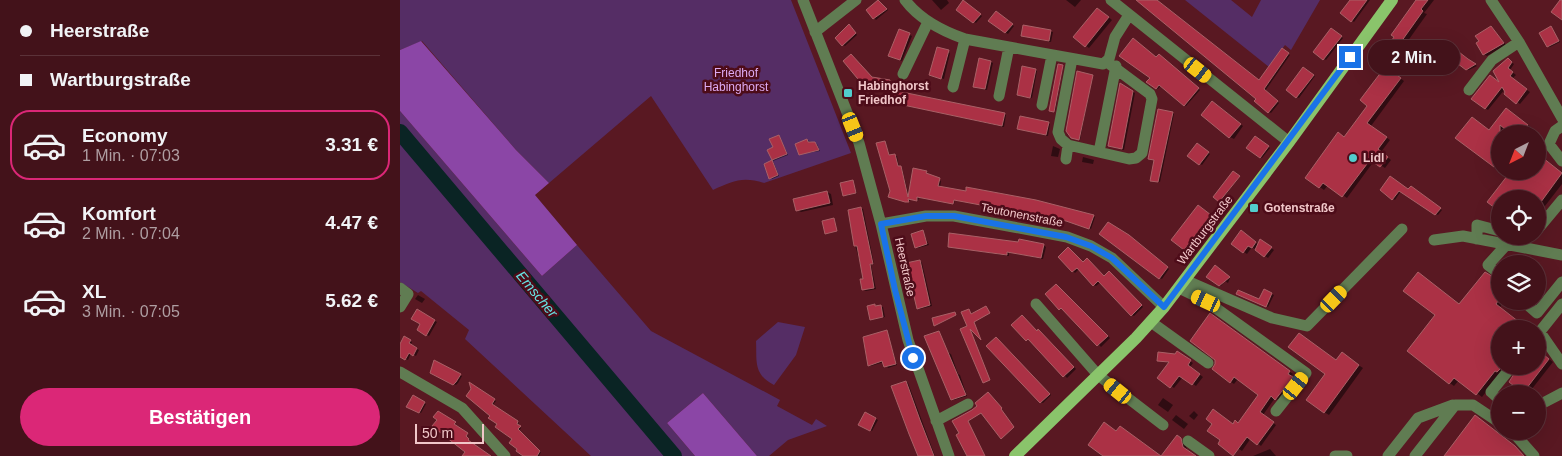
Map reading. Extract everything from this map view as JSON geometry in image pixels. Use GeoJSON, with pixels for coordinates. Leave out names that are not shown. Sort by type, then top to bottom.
{"type":"FeatureCollection","features":[{"type":"Feature","properties":{"kind":"main road","name":"Wartburgstraße"},"geometry":{"type":"LineString","coordinates":[[1015,456],[1164,307],[1289,142],[1392,0]]}},
{"type":"Feature","properties":{"kind":"street","name":"Heerstraße"},"geometry":{"type":"LineString","coordinates":[[803,0],[859,143],[881,224],[908,340],[949,456]]}},
{"type":"Feature","properties":{"kind":"street"},"geometry":{"type":"LineString","coordinates":[[815,32],[856,0]]}},
{"type":"Feature","properties":{"kind":"street"},"geometry":{"type":"LineString","coordinates":[[905,0],[928,22],[946,32],[1008,47],[1072,59],[1112,64],[1150,94],[1152,99],[1142,153],[1136,158],[1129,159],[1068,145],[1061,139],[1058,132],[1072,59]]}},
{"type":"Feature","properties":{"kind":"street"},"geometry":{"type":"LineString","coordinates":[[1111,0],[1289,142]]}},
{"type":"Feature","properties":{"kind":"street"},"geometry":{"type":"LineString","coordinates":[[1491,0],[1519,42],[1562,118]]}},
{"type":"Feature","properties":{"kind":"street"},"geometry":{"type":"LineString","coordinates":[[1099,152],[1115,37],[1129,15]]}},
{"type":"Feature","properties":{"kind":"street"},"geometry":{"type":"LineString","coordinates":[[903,74],[928,22]]}},
{"type":"Feature","properties":{"kind":"street"},"geometry":{"type":"LineString","coordinates":[[953,87],[966,38]]}},
{"type":"Feature","properties":{"kind":"street"},"geometry":{"type":"LineString","coordinates":[[1469,90],[1492,60],[1519,42]]}},
{"type":"Feature","properties":{"kind":"street"},"geometry":{"type":"LineString","coordinates":[[999,96],[1008,47]]}},
{"type":"Feature","properties":{"kind":"street"},"geometry":{"type":"LineString","coordinates":[[1042,105],[1052,55]]}},
{"type":"Feature","properties":{"kind":"street"},"geometry":{"type":"LineString","coordinates":[[1562,126],[1555,131],[1549,144],[1562,161]]}},
{"type":"Feature","properties":{"kind":"street"},"geometry":{"type":"LineString","coordinates":[[1066,159],[1068,145]]}},
{"type":"Feature","properties":{"kind":"street"},"geometry":{"type":"LineString","coordinates":[[1546,219],[1562,200]]}},
{"type":"Feature","properties":{"kind":"street","name":"Teutonenstraße"},"geometry":{"type":"LineString","coordinates":[[881,224],[926,216],[954,216],[1066,237],[1091,246],[1112,258],[1164,307]]}},
{"type":"Feature","properties":{"kind":"street"},"geometry":{"type":"LineString","coordinates":[[1476,239],[1477,225],[1491,229]]}},
{"type":"Feature","properties":{"kind":"street"},"geometry":{"type":"LineString","coordinates":[[1182,284],[1272,318],[1307,326],[1402,229]]}},
{"type":"Feature","properties":{"kind":"street"},"geometry":{"type":"LineString","coordinates":[[1434,240],[1463,236],[1491,241]]}},
{"type":"Feature","properties":{"kind":"street"},"geometry":{"type":"LineString","coordinates":[[1497,255],[1506,245]]}},
{"type":"Feature","properties":{"kind":"street"},"geometry":{"type":"LineString","coordinates":[[1512,245],[1562,255]]}},
{"type":"Feature","properties":{"kind":"street"},"geometry":{"type":"LineString","coordinates":[[1546,302],[1562,282]]}},
{"type":"Feature","properties":{"kind":"street"},"geometry":{"type":"LineString","coordinates":[[1182,284],[1306,373],[1276,411]]}},
{"type":"Feature","properties":{"kind":"street"},"geometry":{"type":"LineString","coordinates":[[400,288],[408,294],[400,307]]}},
{"type":"Feature","properties":{"kind":"street"},"geometry":{"type":"LineString","coordinates":[[1036,304],[1098,375],[1163,425]]}},
{"type":"Feature","properties":{"kind":"street"},"geometry":{"type":"LineString","coordinates":[[1546,324],[1562,304]]}},
{"type":"Feature","properties":{"kind":"street"},"geometry":{"type":"LineString","coordinates":[[1151,322],[1208,363]]}},
{"type":"Feature","properties":{"kind":"street"},"geometry":{"type":"LineString","coordinates":[[1546,342],[1562,364]]}},
{"type":"Feature","properties":{"kind":"street"},"geometry":{"type":"LineString","coordinates":[[400,372],[462,408],[505,456]]}},
{"type":"Feature","properties":{"kind":"street"},"geometry":{"type":"LineString","coordinates":[[1497,385],[1505,375]]}},
{"type":"Feature","properties":{"kind":"street"},"geometry":{"type":"LineString","coordinates":[[1546,402],[1562,393]]}},
{"type":"Feature","properties":{"kind":"street"},"geometry":{"type":"LineString","coordinates":[[936,421],[968,404]]}},
{"type":"Feature","properties":{"kind":"street"},"geometry":{"type":"LineString","coordinates":[[1388,456],[1418,418],[1455,405],[1473,405],[1491,417]]}},
{"type":"Feature","properties":{"kind":"street"},"geometry":{"type":"LineString","coordinates":[[1415,456],[1455,405]]}},
{"type":"Feature","properties":{"kind":"street"},"geometry":{"type":"LineString","coordinates":[[1520,440],[1534,456]]}},
{"type":"Feature","properties":{"kind":"street"},"geometry":{"type":"LineString","coordinates":[[1188,441],[1209,456]]}},
{"type":"Feature","properties":{"kind":"street"},"geometry":{"type":"LineString","coordinates":[[1335,456],[1347,456]]}},
{"type":"Feature","properties":{"kind":"green space","name":"Friedhof Habinghorst"},"geometry":{"type":"Polygon","coordinates":[[[400,0],[791,0],[851,153],[764,183],[738,180],[713,190],[651,96],[549,183],[516,150],[422,41],[400,50],[400,0]]]}},
{"type":"Feature","properties":{"kind":"green space"},"geometry":{"type":"Polygon","coordinates":[[[1185,0],[1231,0],[1252,17],[1261,0],[1320,0],[1291,50],[1285,45],[1269,67],[1185,0]]]}},
{"type":"Feature","properties":{"kind":"green space"},"geometry":{"type":"Polygon","coordinates":[[[400,111],[542,276],[577,245],[651,331],[780,400],[777,406],[812,425],[816,419],[827,426],[788,440],[769,456],[757,456],[703,393],[667,423],[695,456],[591,456],[465,339],[469,330],[421,291],[418,293],[400,282],[400,111]]]}},
{"type":"Feature","properties":{"kind":"green space"},"geometry":{"type":"Polygon","coordinates":[[[778,322],[805,327],[796,355],[774,385],[767,381],[759,372],[756,341],[778,322]]]}},
{"type":"Feature","properties":{"kind":"shaded area"},"geometry":{"type":"Polygon","coordinates":[[[421,41],[516,150],[549,183],[535,195],[577,245],[542,276],[400,111],[400,50],[421,41]]]}},
{"type":"Feature","properties":{"kind":"shaded area"},"geometry":{"type":"Polygon","coordinates":[[[703,393],[757,456],[695,456],[667,423],[703,393]]]}},
{"type":"Feature","properties":{"kind":"building"},"geometry":{"type":"Polygon","coordinates":[[[878,0],[887,9],[873,19],[866,10],[878,0]]]}},
{"type":"Feature","properties":{"kind":"building"},"geometry":{"type":"Polygon","coordinates":[[[963,0],[981,14],[973,23],[956,10],[963,0]]]}},
{"type":"Feature","properties":{"kind":"building"},"geometry":{"type":"Polygon","coordinates":[[[1136,0],[1157,0],[1259,80],[1282,48],[1289,53],[1264,89],[1278,101],[1268,113],[1254,101],[1256,99],[1136,0]]]}},
{"type":"Feature","properties":{"kind":"building"},"geometry":{"type":"Polygon","coordinates":[[[1350,0],[1367,0],[1351,22],[1340,13],[1350,0]]]}},
{"type":"Feature","properties":{"kind":"building","name":"Lidl"},"geometry":{"type":"Polygon","coordinates":[[[1416,0],[1428,0],[1421,9],[1423,11],[1396,49],[1406,56],[1394,73],[1401,78],[1367,123],[1387,137],[1378,149],[1388,157],[1380,167],[1370,160],[1342,197],[1323,183],[1319,188],[1305,178],[1338,132],[1344,137],[1367,106],[1360,100],[1391,59],[1383,53],[1394,37],[1391,35],[1416,0]]]}},
{"type":"Feature","properties":{"kind":"building"},"geometry":{"type":"Polygon","coordinates":[[[1562,0],[1562,20],[1551,12],[1562,0]]]}},
{"type":"Feature","properties":{"kind":"building"},"geometry":{"type":"Polygon","coordinates":[[[1097,8],[1109,17],[1085,47],[1073,37],[1097,8]]]}},
{"type":"Feature","properties":{"kind":"building"},"geometry":{"type":"Polygon","coordinates":[[[996,11],[1013,24],[1005,33],[988,21],[996,11]]]}},
{"type":"Feature","properties":{"kind":"building"},"geometry":{"type":"Polygon","coordinates":[[[849,24],[856,33],[842,46],[835,38],[849,24]]]}},
{"type":"Feature","properties":{"kind":"building"},"geometry":{"type":"Polygon","coordinates":[[[1023,25],[1051,30],[1049,41],[1021,36],[1023,25]]]}},
{"type":"Feature","properties":{"kind":"building"},"geometry":{"type":"Polygon","coordinates":[[[1491,26],[1504,43],[1483,55],[1476,43],[1479,41],[1475,36],[1491,26]]]}},
{"type":"Feature","properties":{"kind":"building"},"geometry":{"type":"Polygon","coordinates":[[[1551,26],[1559,41],[1547,47],[1539,33],[1551,26]]]}},
{"type":"Feature","properties":{"kind":"building"},"geometry":{"type":"Polygon","coordinates":[[[1331,28],[1342,36],[1323,60],[1313,52],[1331,28]]]}},
{"type":"Feature","properties":{"kind":"building"},"geometry":{"type":"Polygon","coordinates":[[[899,29],[910,33],[900,60],[888,56],[899,29]]]}},
{"type":"Feature","properties":{"kind":"building"},"geometry":{"type":"Polygon","coordinates":[[[1133,38],[1156,57],[1159,54],[1199,88],[1184,106],[1159,85],[1156,89],[1146,82],[1150,78],[1119,56],[1133,38]]]}},
{"type":"Feature","properties":{"kind":"building"},"geometry":{"type":"Polygon","coordinates":[[[937,47],[949,50],[941,79],[929,75],[937,47]]]}},
{"type":"Feature","properties":{"kind":"building"},"geometry":{"type":"Polygon","coordinates":[[[1455,49],[1476,64],[1466,70],[1449,57],[1455,49]]]}},
{"type":"Feature","properties":{"kind":"building"},"geometry":{"type":"Polygon","coordinates":[[[851,54],[872,77],[890,80],[888,88],[862,84],[843,61],[851,54]]]}},
{"type":"Feature","properties":{"kind":"building"},"geometry":{"type":"Polygon","coordinates":[[[979,58],[991,61],[985,89],[973,87],[979,58]]]}},
{"type":"Feature","properties":{"kind":"building"},"geometry":{"type":"Polygon","coordinates":[[[1508,58],[1512,62],[1508,68],[1513,72],[1510,76],[1527,89],[1516,104],[1504,94],[1505,92],[1502,87],[1485,109],[1471,99],[1490,75],[1499,82],[1493,71],[1508,58]]]}},
{"type":"Feature","properties":{"kind":"building"},"geometry":{"type":"Polygon","coordinates":[[[1058,64],[1063,65],[1054,112],[1049,111],[1058,64]]]}},
{"type":"Feature","properties":{"kind":"building"},"geometry":{"type":"Polygon","coordinates":[[[1022,66],[1036,69],[1030,98],[1017,95],[1022,66]]]}},
{"type":"Feature","properties":{"kind":"building"},"geometry":{"type":"Polygon","coordinates":[[[1303,67],[1314,75],[1296,98],[1286,90],[1303,67]]]}},
{"type":"Feature","properties":{"kind":"building"},"geometry":{"type":"Polygon","coordinates":[[[1077,71],[1093,75],[1079,140],[1071,138],[1066,131],[1077,71]]]}},
{"type":"Feature","properties":{"kind":"building"},"geometry":{"type":"Polygon","coordinates":[[[1120,83],[1133,91],[1122,149],[1108,146],[1120,83]]]}},
{"type":"Feature","properties":{"kind":"building"},"geometry":{"type":"Polygon","coordinates":[[[892,90],[1005,113],[1002,126],[889,102],[892,90]]]}},
{"type":"Feature","properties":{"kind":"building"},"geometry":{"type":"Polygon","coordinates":[[[1212,101],[1241,124],[1229,138],[1201,115],[1212,101]]]}},
{"type":"Feature","properties":{"kind":"building"},"geometry":{"type":"Polygon","coordinates":[[[1506,108],[1528,125],[1500,125],[1493,125],[1506,108]]]}},
{"type":"Feature","properties":{"kind":"building"},"geometry":{"type":"Polygon","coordinates":[[[1158,109],[1173,112],[1158,182],[1150,181],[1154,160],[1148,159],[1158,109]]]}},
{"type":"Feature","properties":{"kind":"building"},"geometry":{"type":"Polygon","coordinates":[[[1020,116],[1049,122],[1046,135],[1017,129],[1020,116]]]}},
{"type":"Feature","properties":{"kind":"building"},"geometry":{"type":"Polygon","coordinates":[[[1472,117],[1489,130],[1491,127],[1491,165],[1455,138],[1472,117]]]}},
{"type":"Feature","properties":{"kind":"building"},"geometry":{"type":"Polygon","coordinates":[[[779,135],[787,154],[772,160],[767,150],[773,147],[769,139],[779,135]]]}},
{"type":"Feature","properties":{"kind":"building"},"geometry":{"type":"Polygon","coordinates":[[[1255,136],[1269,146],[1260,158],[1246,148],[1255,136]]]}},
{"type":"Feature","properties":{"kind":"building"},"geometry":{"type":"Polygon","coordinates":[[[807,139],[808,142],[815,142],[819,150],[799,155],[795,144],[807,139]]]}},
{"type":"Feature","properties":{"kind":"building"},"geometry":{"type":"Polygon","coordinates":[[[885,141],[889,155],[895,154],[898,166],[901,166],[908,197],[913,168],[927,171],[926,173],[940,178],[938,186],[966,191],[966,187],[1036,200],[1094,215],[1089,229],[1066,221],[954,200],[953,204],[917,197],[917,201],[908,199],[909,202],[905,202],[888,197],[890,191],[876,143],[885,141]]]}},
{"type":"Feature","properties":{"kind":"building"},"geometry":{"type":"Polygon","coordinates":[[[1197,143],[1209,152],[1199,165],[1187,156],[1197,143]]]}},
{"type":"Feature","properties":{"kind":"building"},"geometry":{"type":"Polygon","coordinates":[[[772,160],[778,175],[769,179],[764,164],[772,160]]]}},
{"type":"Feature","properties":{"kind":"building"},"geometry":{"type":"Polygon","coordinates":[[[1546,160],[1562,173],[1546,195],[1546,190],[1496,190],[1504,180],[1546,180],[1546,160]]]}},
{"type":"Feature","properties":{"kind":"building"},"geometry":{"type":"Polygon","coordinates":[[[1233,171],[1240,176],[1219,202],[1213,197],[1233,171]]]}},
{"type":"Feature","properties":{"kind":"building"},"geometry":{"type":"Polygon","coordinates":[[[1390,176],[1408,189],[1411,186],[1441,208],[1435,215],[1399,191],[1392,200],[1380,190],[1390,176]]]}},
{"type":"Feature","properties":{"kind":"building"},"geometry":{"type":"Polygon","coordinates":[[[853,180],[856,193],[843,196],[840,183],[853,180]]]}},
{"type":"Feature","properties":{"kind":"building"},"geometry":{"type":"Polygon","coordinates":[[[827,191],[830,203],[796,211],[793,199],[827,191]]]}},
{"type":"Feature","properties":{"kind":"building"},"geometry":{"type":"Polygon","coordinates":[[[1491,197],[1491,205],[1487,202],[1491,197]]]}},
{"type":"Feature","properties":{"kind":"building"},"geometry":{"type":"Polygon","coordinates":[[[1198,205],[1211,215],[1184,250],[1171,240],[1198,205]]]}},
{"type":"Feature","properties":{"kind":"building"},"geometry":{"type":"Polygon","coordinates":[[[861,207],[873,264],[870,264],[874,288],[862,290],[860,279],[863,279],[857,246],[854,246],[848,210],[861,207]]]}},
{"type":"Feature","properties":{"kind":"building"},"geometry":{"type":"Polygon","coordinates":[[[834,218],[837,231],[825,234],[822,221],[834,218]]]}},
{"type":"Feature","properties":{"kind":"building"},"geometry":{"type":"Polygon","coordinates":[[[1108,222],[1129,235],[1168,267],[1159,279],[1099,234],[1108,222]]]}},
{"type":"Feature","properties":{"kind":"building"},"geometry":{"type":"Polygon","coordinates":[[[923,230],[927,244],[915,248],[911,234],[923,230]]]}},
{"type":"Feature","properties":{"kind":"building"},"geometry":{"type":"Polygon","coordinates":[[[1241,230],[1256,242],[1252,248],[1248,246],[1243,253],[1231,244],[1241,230]]]}},
{"type":"Feature","properties":{"kind":"building"},"geometry":{"type":"Polygon","coordinates":[[[949,233],[1018,242],[1019,239],[1044,244],[1041,258],[1007,252],[1007,255],[948,247],[949,233]]]}},
{"type":"Feature","properties":{"kind":"building"},"geometry":{"type":"Polygon","coordinates":[[[1260,239],[1272,247],[1264,257],[1255,250],[1260,239]]]}},
{"type":"Feature","properties":{"kind":"building"},"geometry":{"type":"Polygon","coordinates":[[[1068,247],[1083,262],[1087,258],[1104,276],[1109,271],[1142,305],[1131,316],[1098,281],[1093,286],[1077,268],[1072,272],[1058,257],[1068,247]]]}},
{"type":"Feature","properties":{"kind":"building"},"geometry":{"type":"Polygon","coordinates":[[[920,260],[930,305],[917,309],[906,263],[920,260]]]}},
{"type":"Feature","properties":{"kind":"building"},"geometry":{"type":"Polygon","coordinates":[[[1215,265],[1230,277],[1219,286],[1206,277],[1215,265]]]}},
{"type":"Feature","properties":{"kind":"building"},"geometry":{"type":"Polygon","coordinates":[[[1418,272],[1459,304],[1485,272],[1491,276],[1491,310],[1504,310],[1516,320],[1491,320],[1492,375],[1476,395],[1454,378],[1449,384],[1407,351],[1435,315],[1403,291],[1418,272]]]}},
{"type":"Feature","properties":{"kind":"building"},"geometry":{"type":"Polygon","coordinates":[[[1056,284],[1108,336],[1097,346],[1045,294],[1056,284]]]}},
{"type":"Feature","properties":{"kind":"building"},"geometry":{"type":"Polygon","coordinates":[[[1264,289],[1272,293],[1266,307],[1236,294],[1238,290],[1259,299],[1264,289]]]}},
{"type":"Feature","properties":{"kind":"building"},"geometry":{"type":"Polygon","coordinates":[[[875,304],[875,306],[881,305],[883,317],[870,320],[867,306],[875,304]]]}},
{"type":"Feature","properties":{"kind":"building"},"geometry":{"type":"Polygon","coordinates":[[[986,306],[990,313],[974,322],[981,340],[970,329],[990,380],[983,383],[960,329],[967,326],[961,312],[969,309],[971,314],[986,306]]]}},
{"type":"Feature","properties":{"kind":"building"},"geometry":{"type":"Polygon","coordinates":[[[417,309],[435,320],[426,336],[417,330],[420,324],[411,319],[417,309]]]}},
{"type":"Feature","properties":{"kind":"building"},"geometry":{"type":"Polygon","coordinates":[[[955,312],[956,315],[934,326],[932,318],[955,312]]]}},
{"type":"Feature","properties":{"kind":"building"},"geometry":{"type":"Polygon","coordinates":[[[1210,313],[1290,371],[1288,374],[1293,377],[1275,400],[1271,396],[1260,412],[1274,422],[1257,445],[1247,437],[1233,456],[1218,444],[1220,440],[1207,431],[1212,424],[1206,419],[1213,409],[1233,424],[1235,420],[1238,423],[1258,395],[1234,377],[1230,383],[1212,369],[1215,360],[1190,341],[1210,313]]]}},
{"type":"Feature","properties":{"kind":"building"},"geometry":{"type":"Polygon","coordinates":[[[1022,315],[1074,367],[1063,377],[1028,339],[1026,341],[1011,325],[1022,315]]]}},
{"type":"Feature","properties":{"kind":"building"},"geometry":{"type":"Polygon","coordinates":[[[887,330],[896,364],[884,367],[882,361],[868,366],[863,337],[887,330]]]}},
{"type":"Feature","properties":{"kind":"building"},"geometry":{"type":"Polygon","coordinates":[[[939,331],[966,395],[951,400],[924,336],[939,331]]]}},
{"type":"Feature","properties":{"kind":"building"},"geometry":{"type":"Polygon","coordinates":[[[1299,333],[1336,360],[1342,352],[1359,365],[1324,413],[1306,400],[1325,374],[1288,347],[1299,333]]]}},
{"type":"Feature","properties":{"kind":"building"},"geometry":{"type":"Polygon","coordinates":[[[404,336],[411,340],[409,343],[417,348],[413,356],[409,353],[405,360],[400,357],[400,344],[404,336]]]}},
{"type":"Feature","properties":{"kind":"building"},"geometry":{"type":"Polygon","coordinates":[[[996,337],[1050,394],[1040,403],[986,346],[996,337]]]}},
{"type":"Feature","properties":{"kind":"building"},"geometry":{"type":"Polygon","coordinates":[[[1177,351],[1191,360],[1188,365],[1200,374],[1192,385],[1179,376],[1170,388],[1157,378],[1169,362],[1157,361],[1158,352],[1175,354],[1177,351]]]}},
{"type":"Feature","properties":{"kind":"building"},"geometry":{"type":"Polygon","coordinates":[[[434,360],[461,374],[453,385],[430,373],[434,360]]]}},
{"type":"Feature","properties":{"kind":"building"},"geometry":{"type":"Polygon","coordinates":[[[1513,375],[1537,375],[1529,385],[1513,385],[1509,382],[1513,375]]]}},
{"type":"Feature","properties":{"kind":"building"},"geometry":{"type":"Polygon","coordinates":[[[906,381],[934,456],[918,456],[891,386],[906,381]]]}},
{"type":"Feature","properties":{"kind":"building"},"geometry":{"type":"Polygon","coordinates":[[[469,382],[495,399],[492,404],[518,421],[517,424],[521,426],[518,429],[540,451],[537,456],[523,456],[516,451],[517,449],[509,443],[512,439],[495,427],[497,424],[488,418],[490,416],[466,396],[471,389],[469,382]]]}},
{"type":"Feature","properties":{"kind":"building"},"geometry":{"type":"Polygon","coordinates":[[[988,392],[1002,408],[1014,427],[1001,439],[981,413],[968,421],[985,456],[967,456],[956,435],[959,433],[952,421],[977,406],[975,403],[988,392]]]}},
{"type":"Feature","properties":{"kind":"building"},"geometry":{"type":"Polygon","coordinates":[[[413,395],[425,402],[419,413],[406,407],[413,395]]]}},
{"type":"Feature","properties":{"kind":"building"},"geometry":{"type":"Polygon","coordinates":[[[438,411],[456,422],[454,424],[468,433],[466,436],[468,440],[491,456],[462,456],[465,452],[432,426],[437,420],[433,417],[438,411]]]}},
{"type":"Feature","properties":{"kind":"building"},"geometry":{"type":"Polygon","coordinates":[[[865,412],[876,418],[870,431],[858,425],[865,412]]]}},
{"type":"Feature","properties":{"kind":"building"},"geometry":{"type":"Polygon","coordinates":[[[1475,415],[1491,427],[1491,440],[1507,440],[1524,456],[1444,456],[1475,415]]]}},
{"type":"Feature","properties":{"kind":"building"},"geometry":{"type":"Polygon","coordinates":[[[1104,422],[1116,431],[1120,426],[1161,456],[1103,456],[1088,445],[1104,422]]]}},
{"type":"Feature","properties":{"kind":"building"},"geometry":{"type":"Polygon","coordinates":[[[1177,435],[1181,438],[1183,447],[1196,456],[1161,456],[1177,435]]]}},
{"type":"Feature","properties":{"kind":"waterway","name":"Emscher"},"geometry":{"type":"LineString","coordinates":[[400,132],[674,456]]}},
{"type":"Feature","properties":{"kind":"place","name":"Habinghorst Friedhof"},"geometry":{"type":"Point","coordinates":[848,93]}},
{"type":"Feature","properties":{"kind":"place","name":"Lidl"},"geometry":{"type":"Point","coordinates":[1353,158]}},
{"type":"Feature","properties":{"kind":"place","name":"Gotenstraße"},"geometry":{"type":"Point","coordinates":[1254,208]}},
{"type":"Feature","properties":{"kind":"route"},"geometry":{"type":"LineString","coordinates":[[913,358],[895,290],[881,224],[926,216],[954,216],[1066,237],[1091,246],[1112,258],[1164,307],[1289,142],[1350,57]]}}]}
